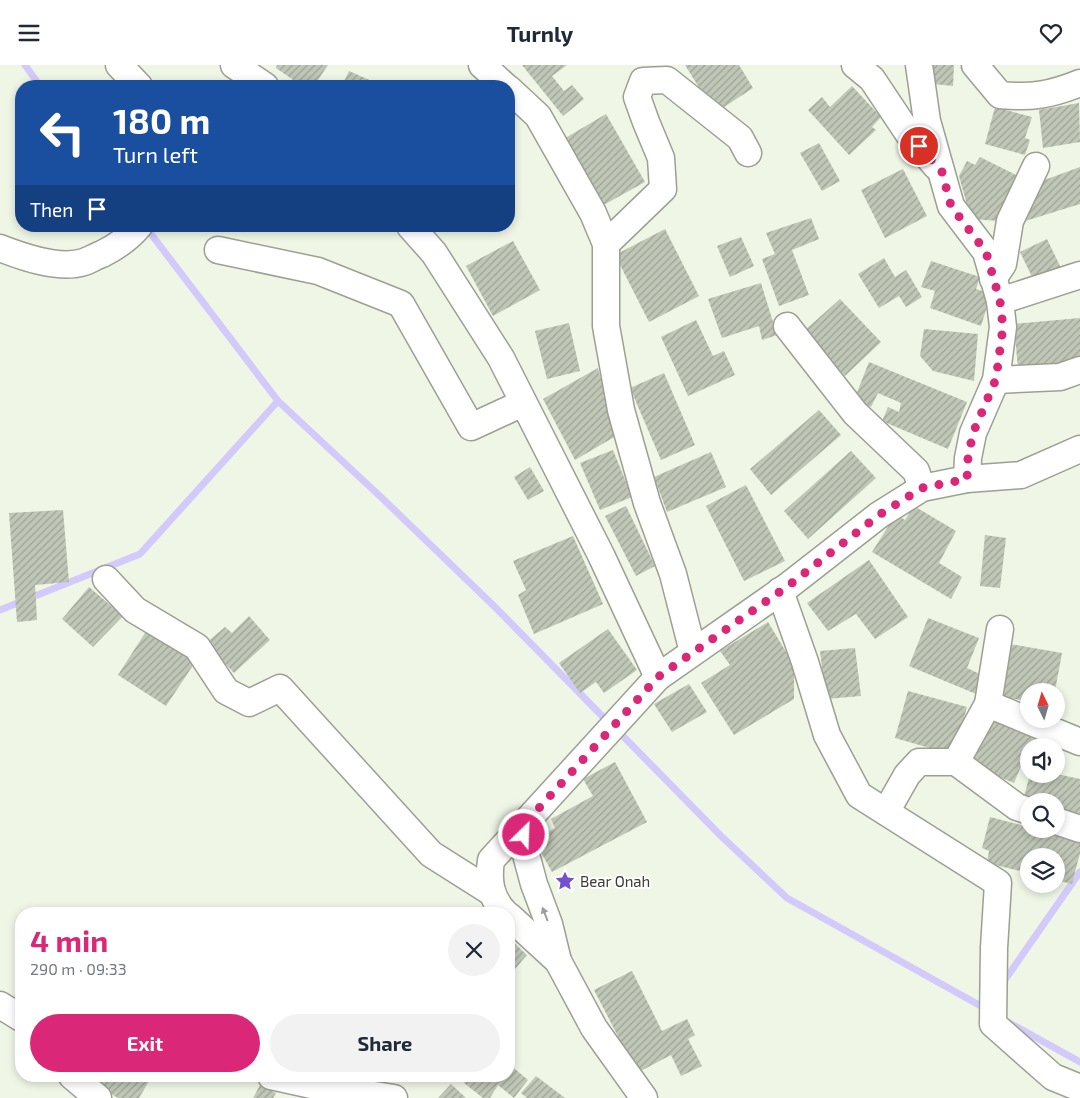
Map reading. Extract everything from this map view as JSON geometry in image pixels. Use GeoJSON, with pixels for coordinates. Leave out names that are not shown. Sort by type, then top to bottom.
{"type":"FeatureCollection","features":[{"type":"Feature","properties":{"kind":"street"},"geometry":{"type":"LineString","coordinates":[[119,65],[133,80]]}},
{"type":"Feature","properties":{"kind":"street"},"geometry":{"type":"LineString","coordinates":[[234,65],[256,80]]}},
{"type":"Feature","properties":{"kind":"street"},"geometry":{"type":"LineString","coordinates":[[482,65],[498,80]]}},
{"type":"Feature","properties":{"kind":"street"},"geometry":{"type":"LineString","coordinates":[[855,65],[872,79],[908,133],[942,172]]}},
{"type":"Feature","properties":{"kind":"street"},"geometry":{"type":"LineString","coordinates":[[919,65],[927,121],[951,206],[986,252],[1003,327],[996,379],[973,433],[968,458],[967,479]]}},
{"type":"Feature","properties":{"kind":"street"},"geometry":{"type":"LineString","coordinates":[[975,65],[1000,95],[1024,97],[1056,93],[1080,83]]}},
{"type":"Feature","properties":{"kind":"street"},"geometry":{"type":"LineString","coordinates":[[606,244],[663,189],[661,158],[637,97],[643,81],[667,80],[740,138],[748,153]]}},
{"type":"Feature","properties":{"kind":"street"},"geometry":{"type":"LineString","coordinates":[[515,95],[538,116],[593,213],[606,244],[606,326],[621,410],[648,503],[673,574],[693,652]]}},
{"type":"Feature","properties":{"kind":"street"},"geometry":{"type":"LineString","coordinates":[[996,290],[1004,264],[1010,221],[1036,166]]}},
{"type":"Feature","properties":{"kind":"street"},"geometry":{"type":"LineString","coordinates":[[0,248],[26,259],[65,265],[82,262],[112,249],[134,232]]}},
{"type":"Feature","properties":{"kind":"street"},"geometry":{"type":"LineString","coordinates":[[415,232],[434,253],[501,358],[601,555],[658,677]]}},
{"type":"Feature","properties":{"kind":"street"},"geometry":{"type":"LineString","coordinates":[[218,250],[318,271],[402,304],[471,427],[523,403]]}},
{"type":"Feature","properties":{"kind":"street"},"geometry":{"type":"LineString","coordinates":[[996,290],[1080,275]]}},
{"type":"Feature","properties":{"kind":"street"},"geometry":{"type":"LineString","coordinates":[[787,326],[855,413],[916,471],[922,488]]}},
{"type":"Feature","properties":{"kind":"street"},"geometry":{"type":"LineString","coordinates":[[996,379],[1060,377],[1080,370]]}},
{"type":"Feature","properties":{"kind":"street"},"geometry":{"type":"LineString","coordinates":[[500,907],[491,892],[489,875],[491,860],[658,677],[780,591],[879,515],[922,488],[967,479],[1021,475],[1080,449]]}},
{"type":"Feature","properties":{"kind":"street"},"geometry":{"type":"LineString","coordinates":[[106,579],[135,610],[197,647],[226,691],[249,703],[280,688],[431,854],[491,892]]}},
{"type":"Feature","properties":{"kind":"street"},"geometry":{"type":"LineString","coordinates":[[780,591],[805,662],[827,735],[860,795],[998,883],[994,949],[993,1024],[1053,1077],[1080,1088]]}},
{"type":"Feature","properties":{"kind":"street"},"geometry":{"type":"LineString","coordinates":[[956,762],[988,704],[1000,629]]}},
{"type":"Feature","properties":{"kind":"street"},"geometry":{"type":"LineString","coordinates":[[988,704],[1080,742]]}},
{"type":"Feature","properties":{"kind":"street"},"geometry":{"type":"LineString","coordinates":[[886,812],[907,775],[919,762],[956,762],[1020,808]]}},
{"type":"Feature","properties":{"kind":"street"},"geometry":{"type":"LineString","coordinates":[[529,819],[524,835],[524,847],[534,885],[549,924],[558,961],[594,1028],[644,1098]]}},
{"type":"Feature","properties":{"kind":"street"},"geometry":{"type":"LineString","coordinates":[[1065,824],[1080,829]]}},
{"type":"Feature","properties":{"kind":"street"},"geometry":{"type":"LineString","coordinates":[[515,921],[558,961]]}},
{"type":"Feature","properties":{"kind":"street"},"geometry":{"type":"LineString","coordinates":[[0,1005],[15,1014]]}},
{"type":"Feature","properties":{"kind":"street"},"geometry":{"type":"LineString","coordinates":[[79,1082],[98,1098]]}},
{"type":"Feature","properties":{"kind":"street"},"geometry":{"type":"LineString","coordinates":[[298,1082],[394,1098]]}},
{"type":"Feature","properties":{"kind":"building"},"geometry":{"type":"Polygon","coordinates":[[[277,65],[328,65],[318,80],[293,80],[276,68],[277,65]]]}},
{"type":"Feature","properties":{"kind":"building"},"geometry":{"type":"Polygon","coordinates":[[[522,65],[567,65],[552,76],[564,91],[572,85],[584,99],[563,116],[522,65]]]}},
{"type":"Feature","properties":{"kind":"building"},"geometry":{"type":"Polygon","coordinates":[[[685,65],[739,65],[753,88],[715,113],[685,65]]]}},
{"type":"Feature","properties":{"kind":"building"},"geometry":{"type":"Polygon","coordinates":[[[926,65],[954,65],[953,86],[924,83],[926,65]]]}},
{"type":"Feature","properties":{"kind":"building"},"geometry":{"type":"Polygon","coordinates":[[[349,71],[369,80],[345,80],[349,71]]]}},
{"type":"Feature","properties":{"kind":"building"},"geometry":{"type":"Polygon","coordinates":[[[852,86],[881,117],[872,127],[876,130],[849,155],[808,110],[822,97],[830,107],[852,86]]]}},
{"type":"Feature","properties":{"kind":"building"},"geometry":{"type":"Polygon","coordinates":[[[1079,103],[1080,142],[1043,148],[1039,110],[1079,103]]]}},
{"type":"Feature","properties":{"kind":"building"},"geometry":{"type":"Polygon","coordinates":[[[995,107],[1032,117],[1025,138],[1030,140],[1025,155],[985,144],[995,107]]]}},
{"type":"Feature","properties":{"kind":"building"},"geometry":{"type":"Polygon","coordinates":[[[606,114],[645,182],[600,207],[562,140],[606,114]]]}},
{"type":"Feature","properties":{"kind":"building"},"geometry":{"type":"Polygon","coordinates":[[[819,143],[840,181],[822,191],[800,153],[819,143]]]}},
{"type":"Feature","properties":{"kind":"building"},"geometry":{"type":"Polygon","coordinates":[[[980,157],[1022,178],[999,221],[971,219],[959,176],[967,161],[975,165],[980,157]]]}},
{"type":"Feature","properties":{"kind":"building"},"geometry":{"type":"Polygon","coordinates":[[[1080,167],[1080,204],[1022,222],[1039,182],[1080,167]]]}},
{"type":"Feature","properties":{"kind":"building"},"geometry":{"type":"Polygon","coordinates":[[[903,169],[927,216],[885,238],[861,190],[903,169]]]}},
{"type":"Feature","properties":{"kind":"building"},"geometry":{"type":"Polygon","coordinates":[[[811,218],[819,239],[792,250],[809,295],[779,306],[762,259],[775,254],[766,233],[811,218]]]}},
{"type":"Feature","properties":{"kind":"building"},"geometry":{"type":"Polygon","coordinates":[[[665,229],[699,296],[649,322],[615,255],[665,229]]]}},
{"type":"Feature","properties":{"kind":"building"},"geometry":{"type":"Polygon","coordinates":[[[741,237],[754,266],[730,277],[717,246],[741,237]]]}},
{"type":"Feature","properties":{"kind":"building"},"geometry":{"type":"Polygon","coordinates":[[[1047,239],[1061,268],[1034,281],[1020,252],[1047,239]]]}},
{"type":"Feature","properties":{"kind":"building"},"geometry":{"type":"Polygon","coordinates":[[[513,241],[540,290],[493,316],[466,266],[513,241]]]}},
{"type":"Feature","properties":{"kind":"building"},"geometry":{"type":"Polygon","coordinates":[[[884,258],[895,277],[906,270],[922,297],[906,307],[899,296],[879,308],[858,274],[884,258]]]}},
{"type":"Feature","properties":{"kind":"building"},"geometry":{"type":"Polygon","coordinates":[[[931,261],[980,277],[976,289],[991,294],[981,326],[930,308],[935,291],[921,287],[931,261]]]}},
{"type":"Feature","properties":{"kind":"building"},"geometry":{"type":"Polygon","coordinates":[[[761,283],[777,335],[762,340],[759,326],[722,338],[708,299],[761,283]]]}},
{"type":"Feature","properties":{"kind":"building"},"geometry":{"type":"Polygon","coordinates":[[[840,299],[881,342],[845,376],[804,331],[840,299]]]}},
{"type":"Feature","properties":{"kind":"building"},"geometry":{"type":"Polygon","coordinates":[[[1080,318],[1080,364],[1018,369],[1014,324],[1080,318]]]}},
{"type":"Feature","properties":{"kind":"building"},"geometry":{"type":"Polygon","coordinates":[[[696,320],[713,356],[724,351],[735,375],[688,396],[661,337],[696,320]]]}},
{"type":"Feature","properties":{"kind":"building"},"geometry":{"type":"Polygon","coordinates":[[[569,323],[580,371],[547,379],[535,331],[569,323]]]}},
{"type":"Feature","properties":{"kind":"building"},"geometry":{"type":"Polygon","coordinates":[[[924,329],[978,334],[974,381],[933,371],[920,356],[924,329]]]}},
{"type":"Feature","properties":{"kind":"building"},"geometry":{"type":"Polygon","coordinates":[[[869,362],[967,402],[948,449],[882,421],[888,407],[899,412],[901,403],[878,393],[871,407],[854,400],[869,362]]]}},
{"type":"Feature","properties":{"kind":"building"},"geometry":{"type":"Polygon","coordinates":[[[598,368],[616,436],[575,460],[543,399],[598,368]]]}},
{"type":"Feature","properties":{"kind":"building"},"geometry":{"type":"Polygon","coordinates":[[[664,373],[695,445],[661,460],[630,388],[664,373]]]}},
{"type":"Feature","properties":{"kind":"building"},"geometry":{"type":"Polygon","coordinates":[[[819,410],[841,435],[771,495],[750,469],[819,410]]]}},
{"type":"Feature","properties":{"kind":"building"},"geometry":{"type":"Polygon","coordinates":[[[613,450],[632,497],[600,510],[580,463],[613,450]]]}},
{"type":"Feature","properties":{"kind":"building"},"geometry":{"type":"Polygon","coordinates":[[[851,451],[876,478],[808,539],[784,511],[851,451]]]}},
{"type":"Feature","properties":{"kind":"building"},"geometry":{"type":"Polygon","coordinates":[[[711,452],[726,487],[667,512],[654,477],[711,452]]]}},
{"type":"Feature","properties":{"kind":"building"},"geometry":{"type":"Polygon","coordinates":[[[530,467],[544,491],[528,500],[514,477],[530,467]]]}},
{"type":"Feature","properties":{"kind":"building"},"geometry":{"type":"Polygon","coordinates":[[[746,485],[785,561],[744,581],[706,506],[746,485]]]}},
{"type":"Feature","properties":{"kind":"building"},"geometry":{"type":"Polygon","coordinates":[[[626,506],[655,566],[636,576],[605,516],[626,506]]]}},
{"type":"Feature","properties":{"kind":"building"},"geometry":{"type":"Polygon","coordinates":[[[914,506],[956,531],[939,563],[962,577],[951,599],[872,552],[896,514],[905,520],[914,506]]]}},
{"type":"Feature","properties":{"kind":"building"},"geometry":{"type":"Polygon","coordinates":[[[63,510],[69,582],[35,585],[37,620],[17,622],[9,513],[63,510]]]}},
{"type":"Feature","properties":{"kind":"building"},"geometry":{"type":"Polygon","coordinates":[[[985,535],[1006,538],[1000,588],[980,586],[985,535]]]}},
{"type":"Feature","properties":{"kind":"building"},"geometry":{"type":"Polygon","coordinates":[[[573,536],[603,604],[534,634],[518,595],[526,590],[513,561],[573,536]]]}},
{"type":"Feature","properties":{"kind":"building"},"geometry":{"type":"Polygon","coordinates":[[[869,560],[908,617],[875,639],[856,614],[828,631],[807,603],[869,560]]]}},
{"type":"Feature","properties":{"kind":"building"},"geometry":{"type":"Polygon","coordinates":[[[89,587],[123,616],[93,647],[62,619],[89,587]]]}},
{"type":"Feature","properties":{"kind":"building"},"geometry":{"type":"Polygon","coordinates":[[[249,616],[270,640],[234,673],[206,643],[225,627],[232,633],[249,616]]]}},
{"type":"Feature","properties":{"kind":"building"},"geometry":{"type":"Polygon","coordinates":[[[928,618],[979,638],[967,668],[982,675],[976,694],[909,666],[928,618]]]}},
{"type":"Feature","properties":{"kind":"building"},"geometry":{"type":"Polygon","coordinates":[[[768,622],[794,665],[794,699],[734,735],[701,683],[730,665],[720,651],[768,622]]]}},
{"type":"Feature","properties":{"kind":"building"},"geometry":{"type":"Polygon","coordinates":[[[608,629],[637,670],[604,693],[596,682],[580,693],[559,663],[608,629]]]}},
{"type":"Feature","properties":{"kind":"building"},"geometry":{"type":"Polygon","coordinates":[[[147,630],[196,661],[166,706],[118,675],[147,630]]]}},
{"type":"Feature","properties":{"kind":"building"},"geometry":{"type":"Polygon","coordinates":[[[1010,644],[1062,653],[1056,683],[1020,683],[1020,700],[1000,697],[1010,644]]]}},
{"type":"Feature","properties":{"kind":"building"},"geometry":{"type":"Polygon","coordinates":[[[855,648],[861,696],[826,699],[820,651],[855,648]]]}},
{"type":"Feature","properties":{"kind":"building"},"geometry":{"type":"Polygon","coordinates":[[[689,684],[707,712],[672,732],[654,704],[689,684]]]}},
{"type":"Feature","properties":{"kind":"building"},"geometry":{"type":"Polygon","coordinates":[[[908,691],[967,707],[954,755],[895,738],[908,691]]]}},
{"type":"Feature","properties":{"kind":"building"},"geometry":{"type":"Polygon","coordinates":[[[988,718],[1033,738],[1020,738],[1020,769],[1014,783],[968,764],[988,718]]]}},
{"type":"Feature","properties":{"kind":"building"},"geometry":{"type":"Polygon","coordinates":[[[615,762],[647,822],[552,872],[534,840],[555,828],[551,819],[593,796],[583,779],[615,762]]]}},
{"type":"Feature","properties":{"kind":"building"},"geometry":{"type":"Polygon","coordinates":[[[1065,776],[1080,779],[1080,817],[1065,813],[1065,793],[1025,793],[1028,783],[1065,783],[1065,776]]]}},
{"type":"Feature","properties":{"kind":"building"},"geometry":{"type":"Polygon","coordinates":[[[990,817],[1020,825],[1020,838],[1065,838],[1065,836],[1080,840],[1080,853],[1072,884],[1065,882],[1065,848],[1020,848],[1020,871],[987,863],[989,851],[982,848],[990,817]]]}},
{"type":"Feature","properties":{"kind":"building"},"geometry":{"type":"Polygon","coordinates":[[[515,944],[527,955],[515,969],[515,944]]]}},
{"type":"Feature","properties":{"kind":"building"},"geometry":{"type":"Polygon","coordinates":[[[632,971],[662,1031],[687,1019],[695,1035],[688,1039],[702,1066],[681,1076],[671,1055],[637,1073],[594,990],[632,971]]]}},
{"type":"Feature","properties":{"kind":"building"},"geometry":{"type":"Polygon","coordinates":[[[515,1069],[528,1080],[514,1098],[498,1085],[490,1098],[483,1098],[464,1083],[515,1082],[515,1069]]]}},
{"type":"Feature","properties":{"kind":"building"},"geometry":{"type":"Polygon","coordinates":[[[536,1076],[565,1098],[527,1098],[521,1093],[536,1076]]]}},
{"type":"Feature","properties":{"kind":"building"},"geometry":{"type":"Polygon","coordinates":[[[91,1082],[148,1082],[139,1098],[118,1098],[91,1082]]]}},
{"type":"Feature","properties":{"kind":"building"},"geometry":{"type":"Polygon","coordinates":[[[451,1084],[466,1098],[438,1098],[451,1084]]]}},
{"type":"Feature","properties":{"kind":"building"},"geometry":{"type":"Polygon","coordinates":[[[260,1085],[276,1093],[273,1098],[253,1098],[260,1085]]]}},
{"type":"Feature","properties":{"kind":"waterway"},"geometry":{"type":"LineString","coordinates":[[25,65],[36,80]]}},
{"type":"Feature","properties":{"kind":"waterway"},"geometry":{"type":"LineString","coordinates":[[150,232],[278,401],[496,608],[609,723]]}},
{"type":"Feature","properties":{"kind":"waterway"},"geometry":{"type":"LineString","coordinates":[[0,610],[140,554],[278,401]]}},
{"type":"Feature","properties":{"kind":"waterway"},"geometry":{"type":"LineString","coordinates":[[617,730],[721,836],[787,898],[988,1010]]}},
{"type":"Feature","properties":{"kind":"waterway"},"geometry":{"type":"LineString","coordinates":[[1002,984],[1080,872]]}},
{"type":"Feature","properties":{"kind":"waterway"},"geometry":{"type":"LineString","coordinates":[[1006,1021],[1080,1062]]}},
{"type":"Feature","properties":{"kind":"place","name":"Bear Onah"},"geometry":{"type":"Point","coordinates":[565,881]}},
{"type":"Feature","properties":{"kind":"route"},"geometry":{"type":"LineString","coordinates":[[524,835],[529,819],[658,677],[788,586],[879,515],[922,488],[967,479],[968,458],[973,433],[996,379],[1003,327],[1000,301],[986,252],[951,206],[942,172],[919,146]]}}]}
